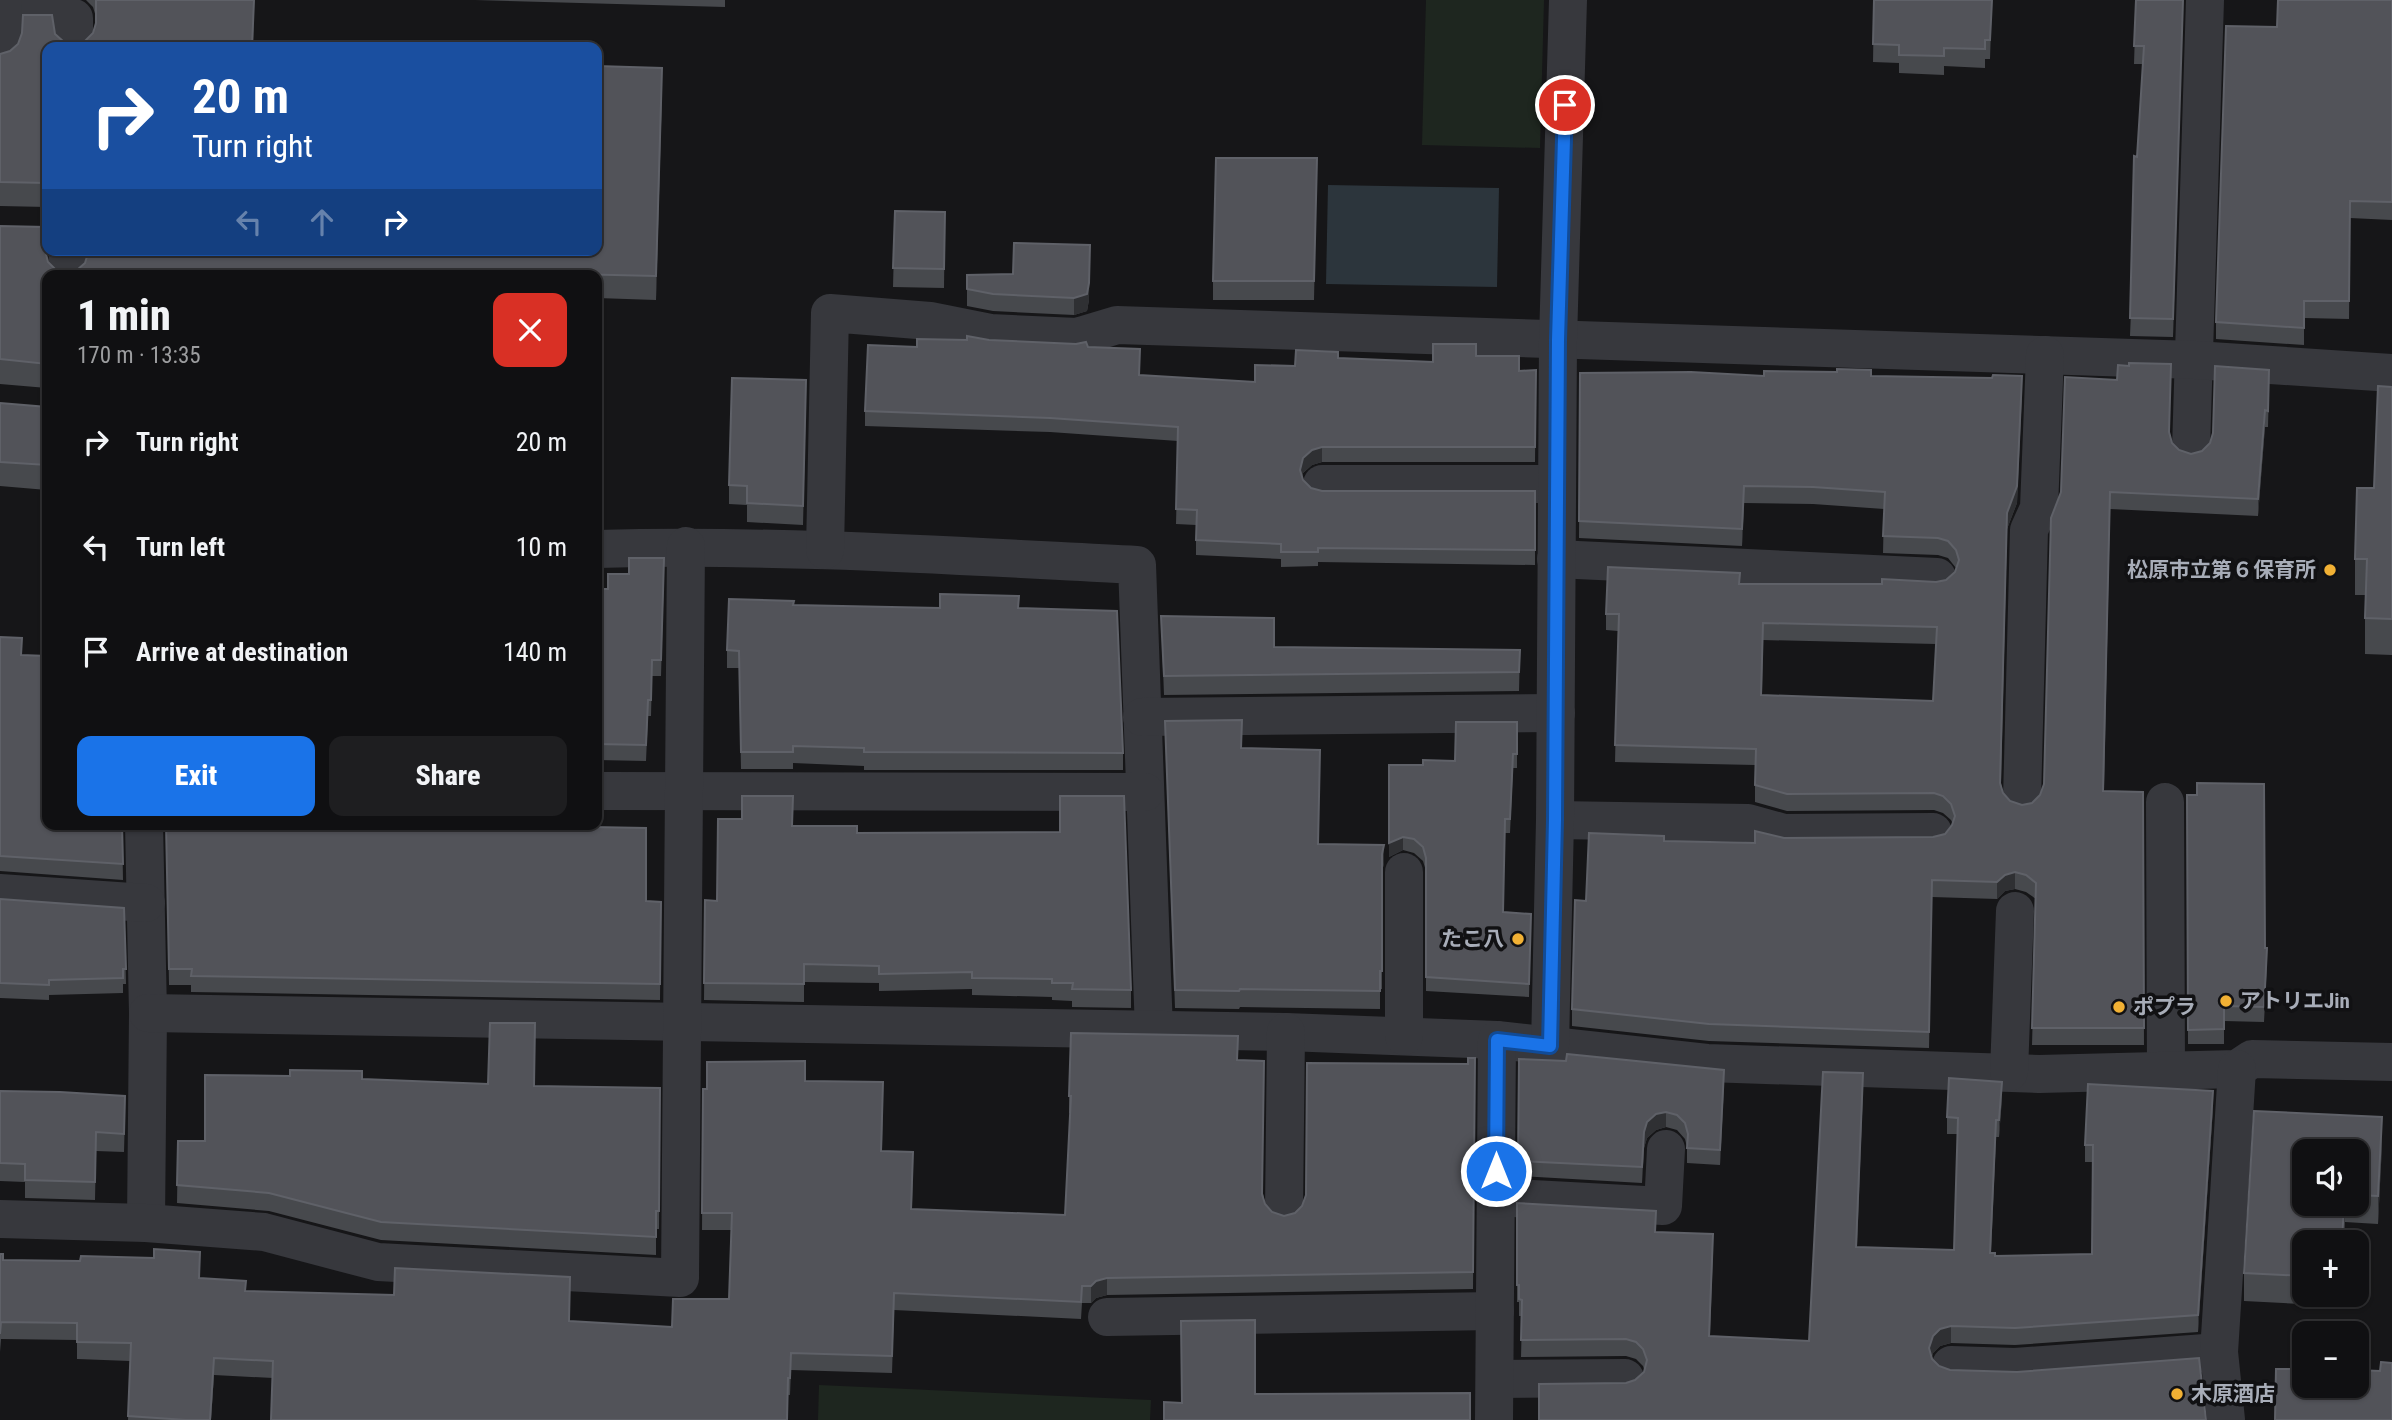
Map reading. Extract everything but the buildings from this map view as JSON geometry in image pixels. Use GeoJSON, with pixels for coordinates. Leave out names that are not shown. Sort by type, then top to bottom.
{"type":"FeatureCollection","features":[{"type":"Feature","properties":{"kind":"street"},"geometry":{"type":"LineString","coordinates":[[1550,1046],[1555,820],[1558,340],[1568,0]]}},
{"type":"Feature","properties":{"kind":"street"},"geometry":{"type":"LineString","coordinates":[[2191,449],[2205,0]]}},
{"type":"Feature","properties":{"kind":"street"},"geometry":{"type":"LineString","coordinates":[[0,56],[2,8],[75,18],[74,42]]}},
{"type":"Feature","properties":{"kind":"street"},"geometry":{"type":"LineString","coordinates":[[825,550],[830,313],[930,321],[990,332],[1077,337],[1117,325],[2194,360],[2392,373]]}},
{"type":"Feature","properties":{"kind":"street"},"geometry":{"type":"LineString","coordinates":[[2022,800],[2029,530],[2039,508],[2045,355]]}},
{"type":"Feature","properties":{"kind":"street"},"geometry":{"type":"LineString","coordinates":[[1322,484],[1556,484]]}},
{"type":"Feature","properties":{"kind":"street"},"geometry":{"type":"LineString","coordinates":[[0,1219],[146,1223],[264,1233],[378,1262],[680,1278],[686,547]]}},
{"type":"Feature","properties":{"kind":"street"},"geometry":{"type":"LineString","coordinates":[[602,549],[686,547],[825,550],[1137,565],[1154,1031]]}},
{"type":"Feature","properties":{"kind":"street"},"geometry":{"type":"LineString","coordinates":[[1556,559],[1937,577]]}},
{"type":"Feature","properties":{"kind":"street"},"geometry":{"type":"LineString","coordinates":[[1142,717],[1556,713]]}},
{"type":"Feature","properties":{"kind":"street"},"geometry":{"type":"LineString","coordinates":[[602,791],[1145,792]]}},
{"type":"Feature","properties":{"kind":"street"},"geometry":{"type":"LineString","coordinates":[[2165,802],[2166,1071]]}},
{"type":"Feature","properties":{"kind":"street"},"geometry":{"type":"LineString","coordinates":[[1555,820],[1748,823],[1784,834],[1933,832]]}},
{"type":"Feature","properties":{"kind":"street"},"geometry":{"type":"LineString","coordinates":[[144,830],[148,1013],[146,1223]]}},
{"type":"Feature","properties":{"kind":"street"},"geometry":{"type":"LineString","coordinates":[[1404,872],[1404,1036]]}},
{"type":"Feature","properties":{"kind":"street"},"geometry":{"type":"LineString","coordinates":[[0,893],[145,903]]}},
{"type":"Feature","properties":{"kind":"street"},"geometry":{"type":"LineString","coordinates":[[2009,1072],[2015,911]]}},
{"type":"Feature","properties":{"kind":"street"},"geometry":{"type":"LineString","coordinates":[[148,1013],[1286,1032],[1497,1040],[1707,1063],[2009,1072],[2237,1069],[2252,1059],[2392,1062]]}},
{"type":"Feature","properties":{"kind":"street"},"geometry":{"type":"LineString","coordinates":[[1284,1211],[1286,1032]]}},
{"type":"Feature","properties":{"kind":"street"},"geometry":{"type":"LineString","coordinates":[[1494,1420],[1497,1040]]}},
{"type":"Feature","properties":{"kind":"street"},"geometry":{"type":"LineString","coordinates":[[2226,1420],[2219,1352],[2237,1069]]}},
{"type":"Feature","properties":{"kind":"street"},"geometry":{"type":"LineString","coordinates":[[1496,1197],[1663,1206],[1666,1149]]}},
{"type":"Feature","properties":{"kind":"street"},"geometry":{"type":"LineString","coordinates":[[1107,1317],[1495,1311]]}},
{"type":"Feature","properties":{"kind":"street"},"geometry":{"type":"LineString","coordinates":[[1951,1365],[2015,1367],[2219,1352]]}},
{"type":"Feature","properties":{"kind":"street"},"geometry":{"type":"LineString","coordinates":[[1495,1379],[1625,1378]]}},
{"type":"Feature","properties":{"kind":"shaded area"},"geometry":{"type":"Polygon","coordinates":[[[1426,0],[1544,0],[1540,148],[1422,145],[1426,0]]]}},
{"type":"Feature","properties":{"kind":"shaded area"},"geometry":{"type":"Polygon","coordinates":[[[1328,185],[1499,188],[1497,287],[1326,284],[1328,185]]]}},
{"type":"Feature","properties":{"kind":"shaded area"},"geometry":{"type":"Polygon","coordinates":[[[819,1385],[1151,1400],[1150,1420],[818,1420],[819,1385]]]}},
{"type":"Feature","properties":{"kind":"place","name":"松原市立第６保育所"},"geometry":{"type":"Point","coordinates":[2330,570]}},
{"type":"Feature","properties":{"kind":"place","name":"たこ八"},"geometry":{"type":"Point","coordinates":[1518,939]}},
{"type":"Feature","properties":{"kind":"place","name":"アトリエJin"},"geometry":{"type":"Point","coordinates":[2226,1001]}},
{"type":"Feature","properties":{"kind":"place","name":"ポプラ"},"geometry":{"type":"Point","coordinates":[2119,1007]}},
{"type":"Feature","properties":{"kind":"place","name":"木原酒店"},"geometry":{"type":"Point","coordinates":[2177,1394]}},
{"type":"Feature","properties":{"kind":"route"},"geometry":{"type":"LineString","coordinates":[[1496,1171],[1497,1040],[1550,1046],[1555,820],[1558,340],[1565,105]]}}]}
